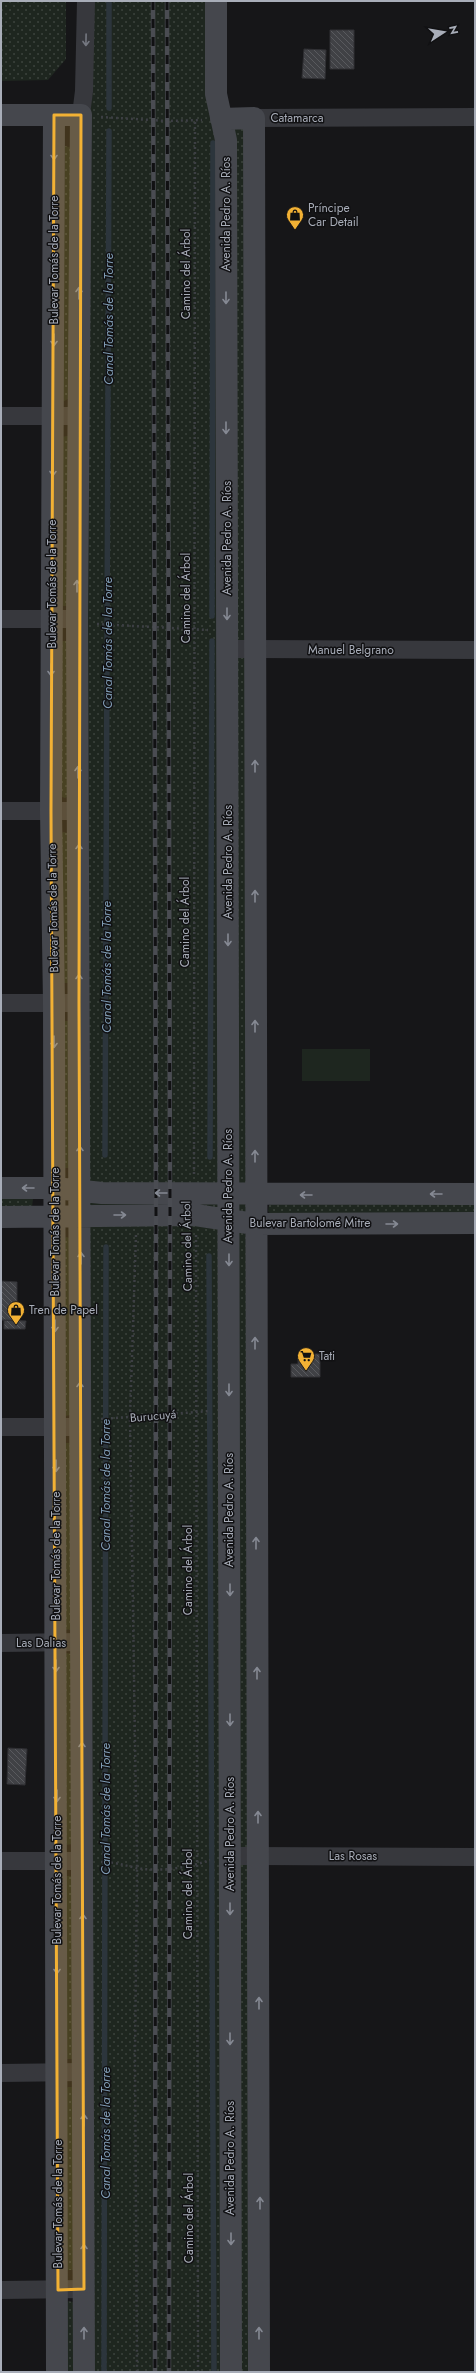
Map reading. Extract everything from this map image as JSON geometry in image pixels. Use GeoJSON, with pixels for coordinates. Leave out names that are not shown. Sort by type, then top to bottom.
{"type":"FeatureCollection","features":[{"type":"Feature","properties":{"kind":"main road","name":"Avenida Pedro A. Ríos"},"geometry":{"type":"LineString","coordinates":[[216,1],[216,94],[226,140],[231,2372]]}},
{"type":"Feature","properties":{"kind":"main road"},"geometry":{"type":"LineString","coordinates":[[1,114],[81,116]]}},
{"type":"Feature","properties":{"kind":"main road","name":"Bulevar Tomás de la Torre"},"geometry":{"type":"LineString","coordinates":[[54,115],[51,811],[54,1003],[56,1427],[57,2372]]}},
{"type":"Feature","properties":{"kind":"main road","name":"Bulevar Tomás de la Torre"},"geometry":{"type":"LineString","coordinates":[[81,116],[77,619],[79,1003],[81,1216],[89,1423],[81,1642],[90,1861],[83,2072],[84,2372]]}},
{"type":"Feature","properties":{"kind":"main road","name":"Catamarca"},"geometry":{"type":"LineString","coordinates":[[221,119],[254,118]]}},
{"type":"Feature","properties":{"kind":"main road"},"geometry":{"type":"LineString","coordinates":[[254,118],[255,1224],[259,2372]]}},
{"type":"Feature","properties":{"kind":"main road"},"geometry":{"type":"LineString","coordinates":[[1,1188],[55,1188],[102,1193],[255,1195],[475,1194]]}},
{"type":"Feature","properties":{"kind":"main road","name":"Bulevar Bartolomé Mitre"},"geometry":{"type":"LineString","coordinates":[[1,1217],[195,1215],[255,1224],[475,1223]]}},
{"type":"Feature","properties":{"kind":"street"},"geometry":{"type":"LineString","coordinates":[[81,116],[84,91],[86,1]]}},
{"type":"Feature","properties":{"kind":"street"},"geometry":{"type":"LineString","coordinates":[[54,115],[72,104],[84,91]]}},
{"type":"Feature","properties":{"kind":"street","name":"Catamarca"},"geometry":{"type":"LineString","coordinates":[[254,118],[475,117]]}},
{"type":"Feature","properties":{"kind":"street"},"geometry":{"type":"LineString","coordinates":[[1,416],[78,416]]}},
{"type":"Feature","properties":{"kind":"street"},"geometry":{"type":"LineString","coordinates":[[1,619],[77,619]]}},
{"type":"Feature","properties":{"kind":"street","name":"Manuel Belgrano"},"geometry":{"type":"LineString","coordinates":[[227,640],[255,650],[475,650]]}},
{"type":"Feature","properties":{"kind":"street"},"geometry":{"type":"LineString","coordinates":[[1,811],[79,811]]}},
{"type":"Feature","properties":{"kind":"street"},"geometry":{"type":"LineString","coordinates":[[1,1004],[79,1003]]}},
{"type":"Feature","properties":{"kind":"street"},"geometry":{"type":"LineString","coordinates":[[1,1427],[56,1427],[89,1423]]}},
{"type":"Feature","properties":{"kind":"street","name":"Las Dalias"},"geometry":{"type":"LineString","coordinates":[[1,1643],[81,1642]]}},
{"type":"Feature","properties":{"kind":"street","name":"Las Rosas"},"geometry":{"type":"LineString","coordinates":[[230,1856],[475,1857]]}},
{"type":"Feature","properties":{"kind":"street"},"geometry":{"type":"LineString","coordinates":[[1,1861],[90,1861]]}},
{"type":"Feature","properties":{"kind":"street"},"geometry":{"type":"LineString","coordinates":[[1,2073],[83,2072]]}},
{"type":"Feature","properties":{"kind":"street"},"geometry":{"type":"LineString","coordinates":[[1,2290],[84,2289]]}},
{"type":"Feature","properties":{"kind":"path"},"geometry":{"type":"LineString","coordinates":[[119,118],[195,120],[221,119]]}},
{"type":"Feature","properties":{"kind":"path","name":"Camino del Árbol"},"geometry":{"type":"LineString","coordinates":[[195,120],[195,1194]]}},
{"type":"Feature","properties":{"kind":"path"},"geometry":{"type":"LineString","coordinates":[[101,625],[195,630],[227,640]]}},
{"type":"Feature","properties":{"kind":"path"},"geometry":{"type":"LineString","coordinates":[[136,1215],[130,1418],[137,1868],[135,2056],[137,2372]]}},
{"type":"Feature","properties":{"kind":"path","name":"Camino del Árbol"},"geometry":{"type":"LineString","coordinates":[[195,1215],[198,2372]]}},
{"type":"Feature","properties":{"kind":"path","name":"Burucuyá"},"geometry":{"type":"LineString","coordinates":[[89,1423],[116,1419],[208,1411]]}},
{"type":"Feature","properties":{"kind":"path"},"geometry":{"type":"LineString","coordinates":[[90,1861],[117,1862],[137,1868],[169,1869],[197,1864],[208,1860]]}},
{"type":"Feature","properties":{"kind":"highlighted area"},"geometry":{"type":"Polygon","coordinates":[[[54,115],[81,115],[79,1003],[84,2289],[58,2290],[51,811],[54,115]]]}},
{"type":"Feature","properties":{"kind":"shaded area"},"geometry":{"type":"Polygon","coordinates":[[[1,1],[66,1],[66,59],[48,80],[1,81],[1,1]]]}},
{"type":"Feature","properties":{"kind":"shaded area"},"geometry":{"type":"Polygon","coordinates":[[[86,1],[216,1],[221,119],[254,118],[259,2372],[84,2372],[86,1]]]}},
{"type":"Feature","properties":{"kind":"shaded area"},"geometry":{"type":"Polygon","coordinates":[[[65,146],[72,148],[72,397],[64,401],[61,398],[65,146]]]}},
{"type":"Feature","properties":{"kind":"shaded area"},"geometry":{"type":"Polygon","coordinates":[[[67,436],[71,438],[67,606],[63,606],[61,437],[67,436]]]}},
{"type":"Feature","properties":{"kind":"shaded area"},"geometry":{"type":"Polygon","coordinates":[[[63,641],[68,641],[69,796],[65,798],[60,796],[60,643],[63,641]]]}},
{"type":"Feature","properties":{"kind":"shaded area"},"geometry":{"type":"Polygon","coordinates":[[[63,832],[68,833],[70,983],[64,983],[59,836],[63,832]]]}},
{"type":"Feature","properties":{"kind":"shaded area"},"geometry":{"type":"Polygon","coordinates":[[[62,1021],[69,1021],[71,1168],[64,1168],[62,1021]]]}},
{"type":"Feature","properties":{"kind":"shaded area"},"geometry":{"type":"Polygon","coordinates":[[[302,1049],[370,1049],[370,1081],[302,1081],[302,1049]]]}},
{"type":"Feature","properties":{"kind":"shaded area"},"geometry":{"type":"Polygon","coordinates":[[[1,1195],[33,1199],[32,1207],[1,1209],[1,1195]]]}},
{"type":"Feature","properties":{"kind":"shaded area"},"geometry":{"type":"Polygon","coordinates":[[[273,1202],[475,1202],[475,1218],[272,1216],[268,1211],[269,1205],[273,1202]]]}},
{"type":"Feature","properties":{"kind":"shaded area"},"geometry":{"type":"Polygon","coordinates":[[[66,1237],[71,1238],[71,1415],[65,1416],[62,1241],[66,1237]]]}},
{"type":"Feature","properties":{"kind":"shaded area"},"geometry":{"type":"Polygon","coordinates":[[[66,1443],[72,1443],[72,1629],[65,1630],[63,1446],[66,1443]]]}},
{"type":"Feature","properties":{"kind":"shaded area"},"geometry":{"type":"Polygon","coordinates":[[[66,1653],[71,1654],[72,1844],[66,1845],[66,1653]]]}},
{"type":"Feature","properties":{"kind":"shaded area"},"geometry":{"type":"Polygon","coordinates":[[[66,1876],[72,1876],[72,2059],[66,2059],[66,1876]]]}},
{"type":"Feature","properties":{"kind":"shaded area"},"geometry":{"type":"Polygon","coordinates":[[[68,2087],[73,2087],[73,2270],[67,2270],[63,2090],[68,2087]]]}},
{"type":"Feature","properties":{"kind":"shaded area"},"geometry":{"type":"Polygon","coordinates":[[[68,2301],[73,2302],[77,2372],[64,2372],[64,2305],[68,2301]]]}},
{"type":"Feature","properties":{"kind":"building"},"geometry":{"type":"Polygon","coordinates":[[[330,30],[354,30],[354,69],[330,69],[330,30]]]}},
{"type":"Feature","properties":{"kind":"building"},"geometry":{"type":"Polygon","coordinates":[[[304,49],[326,50],[325,79],[302,78],[304,49]]]}},
{"type":"Feature","properties":{"kind":"building"},"geometry":{"type":"Polygon","coordinates":[[[1,1281],[17,1282],[17,1321],[1,1320],[1,1281]]]}},
{"type":"Feature","properties":{"kind":"building"},"geometry":{"type":"Polygon","coordinates":[[[4,1320],[26,1321],[25,1329],[4,1329],[4,1320]]]}},
{"type":"Feature","properties":{"kind":"building","name":"Tati"},"geometry":{"type":"Polygon","coordinates":[[[298,1354],[320,1354],[320,1377],[291,1377],[291,1364],[298,1364],[298,1354]]]}},
{"type":"Feature","properties":{"kind":"building"},"geometry":{"type":"Polygon","coordinates":[[[8,1748],[27,1749],[25,1785],[7,1784],[8,1748]]]}},
{"type":"Feature","properties":{"kind":"waterway","name":"Canal Tomás de la Torre"},"geometry":{"type":"LineString","coordinates":[[109,1],[109,108]]}},
{"type":"Feature","properties":{"kind":"waterway","name":"Canal Tomás de la Torre"},"geometry":{"type":"LineString","coordinates":[[105,1155],[109,131]]}},
{"type":"Feature","properties":{"kind":"waterway"},"geometry":{"type":"LineString","coordinates":[[212,616],[213,143]]}},
{"type":"Feature","properties":{"kind":"waterway"},"geometry":{"type":"LineString","coordinates":[[210,1157],[212,641]]}},
{"type":"Feature","properties":{"kind":"waterway","name":"Canal Tomás de la Torre"},"geometry":{"type":"LineString","coordinates":[[104,2372],[106,1247]]}},
{"type":"Feature","properties":{"kind":"waterway"},"geometry":{"type":"LineString","coordinates":[[209,1256],[214,2372]]}},
{"type":"Feature","properties":{"kind":"railway"},"geometry":{"type":"LineString","coordinates":[[153,1],[156,1215],[155,2372]]}},
{"type":"Feature","properties":{"kind":"railway"},"geometry":{"type":"LineString","coordinates":[[167,1],[170,1206],[169,2372]]}},
{"type":"Feature","properties":{"kind":"place","name":"Príncipe Car Detail"},"geometry":{"type":"Point","coordinates":[295,230]}},
{"type":"Feature","properties":{"kind":"place","name":"Tren de Papel"},"geometry":{"type":"Point","coordinates":[16,1325]}},
{"type":"Feature","properties":{"kind":"place","name":"Tati"},"geometry":{"type":"Point","coordinates":[306,1371]}}]}
